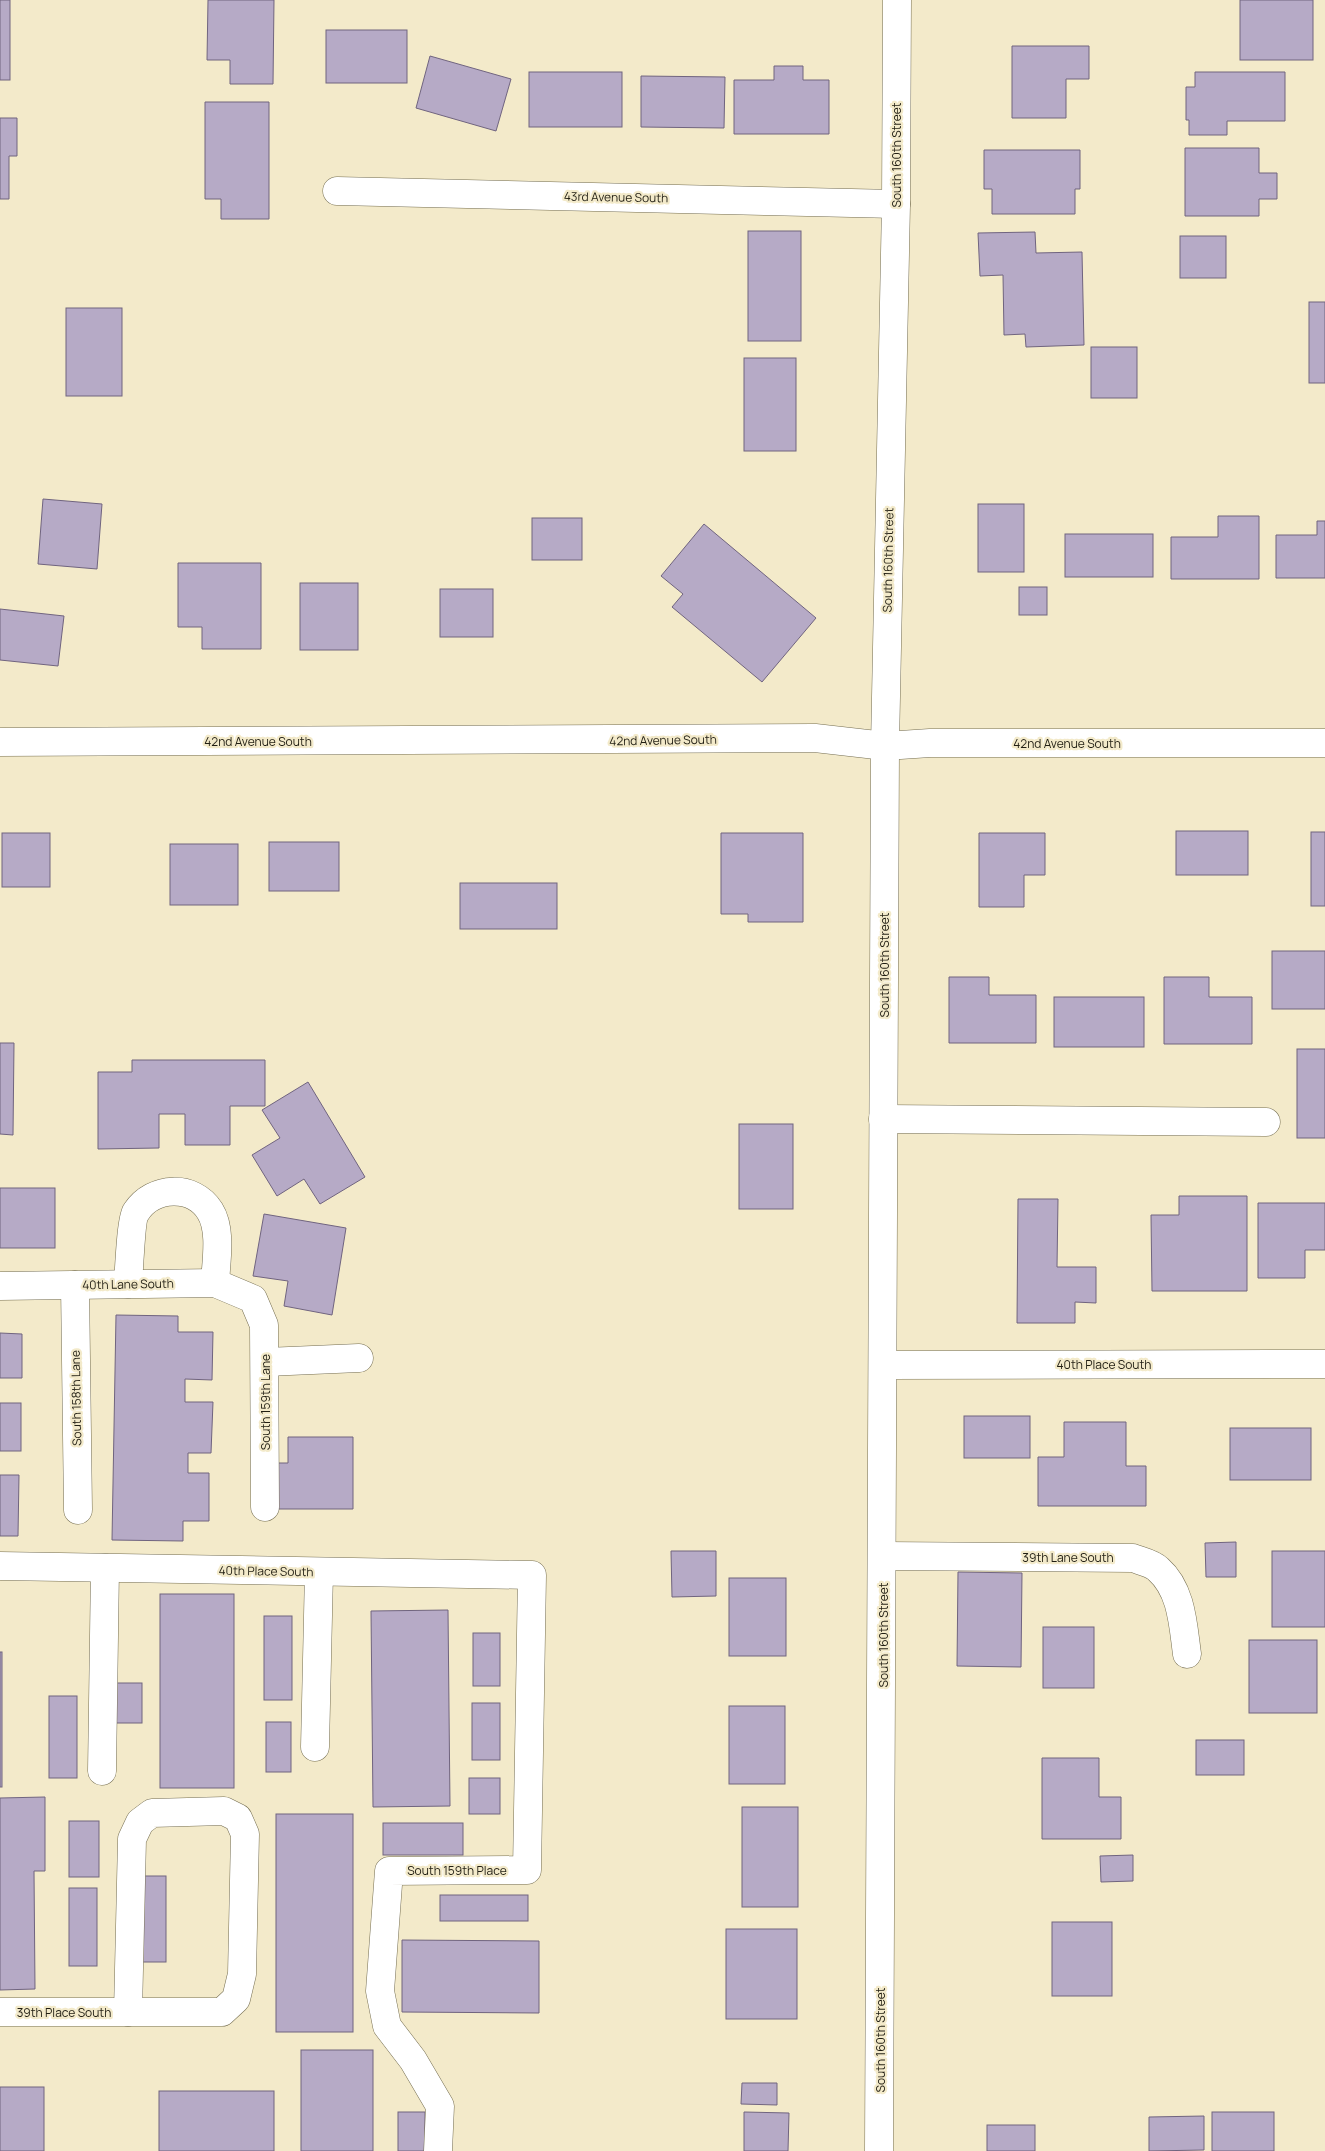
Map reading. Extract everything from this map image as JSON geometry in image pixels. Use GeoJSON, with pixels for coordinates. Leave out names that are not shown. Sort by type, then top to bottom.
{"type":"FeatureCollection","features":[{"type":"Feature","properties":{"kind":"street","name":"South 160th Street"},"geometry":{"type":"LineString","coordinates":[[879,2151],[885,746],[896,204],[897,0]]}},
{"type":"Feature","properties":{"kind":"street","name":"43rd Avenue South"},"geometry":{"type":"LineString","coordinates":[[337,191],[896,204]]}},
{"type":"Feature","properties":{"kind":"street","name":"42nd Avenue South"},"geometry":{"type":"LineString","coordinates":[[0,742],[815,738],[885,746],[930,743],[1325,743]]}},
{"type":"Feature","properties":{"kind":"street"},"geometry":{"type":"LineString","coordinates":[[883,1119],[1266,1122]]}},
{"type":"Feature","properties":{"kind":"street"},"geometry":{"type":"LineString","coordinates":[[128,1284],[135,1213],[150,1197],[172,1190],[194,1196],[210,1211],[217,1233],[216,1283]]}},
{"type":"Feature","properties":{"kind":"street","name":"40th Lane South"},"geometry":{"type":"LineString","coordinates":[[0,1286],[216,1283],[253,1299]]}},
{"type":"Feature","properties":{"kind":"street","name":"South 158th Lane"},"geometry":{"type":"LineString","coordinates":[[75,1285],[78,1510]]}},
{"type":"Feature","properties":{"kind":"street","name":"South 159th Lane"},"geometry":{"type":"LineString","coordinates":[[253,1299],[264,1325],[266,1362],[265,1507]]}},
{"type":"Feature","properties":{"kind":"street"},"geometry":{"type":"LineString","coordinates":[[266,1362],[359,1358]]}},
{"type":"Feature","properties":{"kind":"street","name":"40th Place South"},"geometry":{"type":"LineString","coordinates":[[883,1365],[1325,1364]]}},
{"type":"Feature","properties":{"kind":"street","name":"39th Lane South"},"geometry":{"type":"LineString","coordinates":[[883,1556],[1133,1558],[1157,1568],[1172,1587],[1182,1616],[1186,1654]]}},
{"type":"Feature","properties":{"kind":"street","name":"40th Place South"},"geometry":{"type":"LineString","coordinates":[[0,1566],[532,1575]]}},
{"type":"Feature","properties":{"kind":"street"},"geometry":{"type":"LineString","coordinates":[[102,1771],[105,1568]]}},
{"type":"Feature","properties":{"kind":"street"},"geometry":{"type":"LineString","coordinates":[[315,1747],[319,1572]]}},
{"type":"Feature","properties":{"kind":"street","name":"South 159th Place"},"geometry":{"type":"LineString","coordinates":[[438,2151],[440,2106],[413,2060],[388,2026],[380,1991],[389,1871],[527,1870],[532,1575]]}},
{"type":"Feature","properties":{"kind":"street","name":"39th Place South"},"geometry":{"type":"LineString","coordinates":[[0,2012],[128,2012],[222,2012],[236,1999],[242,1974],[245,1834],[238,1818],[224,1811],[152,1813],[140,1822],[132,1839],[128,2012]]}},
{"type":"Feature","properties":{"kind":"building"},"geometry":{"type":"Polygon","coordinates":[[[0,0],[10,0],[10,80],[0,80],[0,0]]]}},
{"type":"Feature","properties":{"kind":"building"},"geometry":{"type":"Polygon","coordinates":[[[208,0],[274,0],[273,84],[230,84],[230,60],[207,60],[208,0]]]}},
{"type":"Feature","properties":{"kind":"building"},"geometry":{"type":"Polygon","coordinates":[[[1240,0],[1313,0],[1313,60],[1240,60],[1240,0]]]}},
{"type":"Feature","properties":{"kind":"building"},"geometry":{"type":"Polygon","coordinates":[[[326,30],[407,30],[407,83],[326,83],[326,30]]]}},
{"type":"Feature","properties":{"kind":"building"},"geometry":{"type":"Polygon","coordinates":[[[1012,46],[1089,46],[1089,79],[1066,79],[1066,118],[1012,118],[1012,46]]]}},
{"type":"Feature","properties":{"kind":"building"},"geometry":{"type":"Polygon","coordinates":[[[430,56],[511,79],[496,131],[416,108],[430,56]]]}},
{"type":"Feature","properties":{"kind":"building"},"geometry":{"type":"Polygon","coordinates":[[[774,66],[803,66],[803,80],[829,80],[829,134],[734,134],[734,80],[774,80],[774,66]]]}},
{"type":"Feature","properties":{"kind":"building"},"geometry":{"type":"Polygon","coordinates":[[[529,72],[622,72],[622,127],[529,127],[529,72]]]}},
{"type":"Feature","properties":{"kind":"building"},"geometry":{"type":"Polygon","coordinates":[[[1195,72],[1285,72],[1285,121],[1227,121],[1227,135],[1189,135],[1189,120],[1186,120],[1186,87],[1195,87],[1195,72]]]}},
{"type":"Feature","properties":{"kind":"building"},"geometry":{"type":"Polygon","coordinates":[[[641,76],[725,77],[724,128],[641,127],[641,76]]]}},
{"type":"Feature","properties":{"kind":"building"},"geometry":{"type":"Polygon","coordinates":[[[205,102],[269,102],[269,219],[221,219],[221,199],[205,199],[205,102]]]}},
{"type":"Feature","properties":{"kind":"building"},"geometry":{"type":"Polygon","coordinates":[[[0,118],[17,118],[17,156],[9,156],[9,199],[0,199],[0,118]]]}},
{"type":"Feature","properties":{"kind":"building"},"geometry":{"type":"Polygon","coordinates":[[[1185,148],[1259,148],[1259,173],[1277,173],[1277,199],[1259,199],[1259,216],[1185,216],[1185,148]]]}},
{"type":"Feature","properties":{"kind":"building"},"geometry":{"type":"Polygon","coordinates":[[[984,150],[1080,150],[1080,189],[1075,189],[1075,214],[992,214],[992,189],[984,189],[984,150]]]}},
{"type":"Feature","properties":{"kind":"building"},"geometry":{"type":"Polygon","coordinates":[[[748,231],[801,231],[801,341],[748,341],[748,231]]]}},
{"type":"Feature","properties":{"kind":"building"},"geometry":{"type":"Polygon","coordinates":[[[1035,232],[1036,253],[1082,252],[1084,345],[1026,347],[1025,334],[1004,335],[1003,275],[980,276],[978,233],[1035,232]]]}},
{"type":"Feature","properties":{"kind":"building"},"geometry":{"type":"Polygon","coordinates":[[[1180,236],[1226,236],[1226,278],[1180,278],[1180,236]]]}},
{"type":"Feature","properties":{"kind":"building"},"geometry":{"type":"Polygon","coordinates":[[[1309,302],[1325,302],[1325,383],[1309,383],[1309,302]]]}},
{"type":"Feature","properties":{"kind":"building"},"geometry":{"type":"Polygon","coordinates":[[[66,308],[122,308],[122,396],[66,396],[66,308]]]}},
{"type":"Feature","properties":{"kind":"building"},"geometry":{"type":"Polygon","coordinates":[[[1091,347],[1137,347],[1137,398],[1091,398],[1091,347]]]}},
{"type":"Feature","properties":{"kind":"building"},"geometry":{"type":"Polygon","coordinates":[[[744,358],[796,358],[796,451],[744,451],[744,358]]]}},
{"type":"Feature","properties":{"kind":"building"},"geometry":{"type":"Polygon","coordinates":[[[43,499],[102,504],[97,569],[38,564],[43,499]]]}},
{"type":"Feature","properties":{"kind":"building"},"geometry":{"type":"Polygon","coordinates":[[[978,504],[1024,504],[1024,572],[978,572],[978,504]]]}},
{"type":"Feature","properties":{"kind":"building"},"geometry":{"type":"Polygon","coordinates":[[[1218,516],[1259,516],[1259,579],[1171,579],[1171,537],[1218,537],[1218,516]]]}},
{"type":"Feature","properties":{"kind":"building"},"geometry":{"type":"Polygon","coordinates":[[[532,518],[582,518],[582,560],[532,560],[532,518]]]}},
{"type":"Feature","properties":{"kind":"building"},"geometry":{"type":"Polygon","coordinates":[[[1317,521],[1325,521],[1325,578],[1276,578],[1276,535],[1317,535],[1317,521]]]}},
{"type":"Feature","properties":{"kind":"building"},"geometry":{"type":"Polygon","coordinates":[[[704,524],[816,618],[762,682],[672,607],[683,594],[661,576],[704,524]]]}},
{"type":"Feature","properties":{"kind":"building"},"geometry":{"type":"Polygon","coordinates":[[[1065,534],[1153,534],[1153,577],[1065,577],[1065,534]]]}},
{"type":"Feature","properties":{"kind":"building"},"geometry":{"type":"Polygon","coordinates":[[[178,563],[261,563],[261,649],[202,649],[202,627],[178,627],[178,563]]]}},
{"type":"Feature","properties":{"kind":"building"},"geometry":{"type":"Polygon","coordinates":[[[300,583],[358,583],[358,650],[300,650],[300,583]]]}},
{"type":"Feature","properties":{"kind":"building"},"geometry":{"type":"Polygon","coordinates":[[[1019,587],[1047,587],[1047,615],[1019,615],[1019,587]]]}},
{"type":"Feature","properties":{"kind":"building"},"geometry":{"type":"Polygon","coordinates":[[[440,589],[493,589],[493,637],[440,637],[440,589]]]}},
{"type":"Feature","properties":{"kind":"building"},"geometry":{"type":"Polygon","coordinates":[[[0,609],[64,616],[58,666],[0,660],[0,609]]]}},
{"type":"Feature","properties":{"kind":"building"},"geometry":{"type":"Polygon","coordinates":[[[1176,831],[1248,831],[1248,875],[1176,875],[1176,831]]]}},
{"type":"Feature","properties":{"kind":"building"},"geometry":{"type":"Polygon","coordinates":[[[1311,832],[1325,832],[1325,906],[1311,906],[1311,832]]]}},
{"type":"Feature","properties":{"kind":"building"},"geometry":{"type":"Polygon","coordinates":[[[2,833],[50,833],[50,887],[2,887],[2,833]]]}},
{"type":"Feature","properties":{"kind":"building"},"geometry":{"type":"Polygon","coordinates":[[[721,833],[803,833],[803,922],[748,922],[748,914],[721,914],[721,833]]]}},
{"type":"Feature","properties":{"kind":"building"},"geometry":{"type":"Polygon","coordinates":[[[979,833],[1045,833],[1045,875],[1024,875],[1024,907],[979,907],[979,833]]]}},
{"type":"Feature","properties":{"kind":"building"},"geometry":{"type":"Polygon","coordinates":[[[269,842],[339,842],[339,891],[269,891],[269,842]]]}},
{"type":"Feature","properties":{"kind":"building"},"geometry":{"type":"Polygon","coordinates":[[[170,844],[238,844],[238,905],[170,905],[170,844]]]}},
{"type":"Feature","properties":{"kind":"building"},"geometry":{"type":"Polygon","coordinates":[[[460,883],[557,883],[557,929],[460,929],[460,883]]]}},
{"type":"Feature","properties":{"kind":"building"},"geometry":{"type":"Polygon","coordinates":[[[1272,951],[1325,951],[1325,1009],[1272,1009],[1272,951]]]}},
{"type":"Feature","properties":{"kind":"building"},"geometry":{"type":"Polygon","coordinates":[[[949,977],[989,977],[989,995],[1036,995],[1036,1043],[949,1043],[949,977]]]}},
{"type":"Feature","properties":{"kind":"building"},"geometry":{"type":"Polygon","coordinates":[[[1164,977],[1209,977],[1209,997],[1252,997],[1252,1044],[1164,1044],[1164,977]]]}},
{"type":"Feature","properties":{"kind":"building"},"geometry":{"type":"Polygon","coordinates":[[[1054,997],[1144,997],[1144,1047],[1054,1047],[1054,997]]]}},
{"type":"Feature","properties":{"kind":"building"},"geometry":{"type":"Polygon","coordinates":[[[0,1043],[14,1043],[13,1135],[0,1134],[0,1043]]]}},
{"type":"Feature","properties":{"kind":"building"},"geometry":{"type":"Polygon","coordinates":[[[1297,1049],[1325,1049],[1325,1138],[1297,1138],[1297,1049]]]}},
{"type":"Feature","properties":{"kind":"building"},"geometry":{"type":"Polygon","coordinates":[[[132,1060],[265,1060],[265,1106],[230,1106],[230,1145],[185,1145],[185,1114],[159,1114],[159,1148],[98,1149],[98,1072],[132,1072],[132,1060]]]}},
{"type":"Feature","properties":{"kind":"building"},"geometry":{"type":"Polygon","coordinates":[[[308,1082],[365,1177],[320,1204],[304,1179],[277,1196],[252,1155],[280,1138],[262,1110],[308,1082]]]}},
{"type":"Feature","properties":{"kind":"building"},"geometry":{"type":"Polygon","coordinates":[[[739,1124],[793,1124],[793,1209],[739,1209],[739,1124]]]}},
{"type":"Feature","properties":{"kind":"building"},"geometry":{"type":"Polygon","coordinates":[[[0,1188],[55,1188],[55,1248],[0,1248],[0,1188]]]}},
{"type":"Feature","properties":{"kind":"building"},"geometry":{"type":"Polygon","coordinates":[[[1179,1196],[1247,1196],[1247,1291],[1152,1291],[1151,1215],[1179,1215],[1179,1196]]]}},
{"type":"Feature","properties":{"kind":"building"},"geometry":{"type":"Polygon","coordinates":[[[1018,1199],[1058,1199],[1057,1267],[1096,1267],[1096,1303],[1075,1302],[1075,1323],[1017,1323],[1018,1199]]]}},
{"type":"Feature","properties":{"kind":"building"},"geometry":{"type":"Polygon","coordinates":[[[1258,1203],[1325,1203],[1325,1250],[1305,1250],[1305,1278],[1258,1278],[1258,1203]]]}},
{"type":"Feature","properties":{"kind":"building"},"geometry":{"type":"Polygon","coordinates":[[[264,1214],[346,1228],[332,1315],[284,1306],[288,1281],[253,1276],[264,1214]]]}},
{"type":"Feature","properties":{"kind":"building"},"geometry":{"type":"Polygon","coordinates":[[[116,1315],[178,1316],[178,1332],[213,1332],[212,1380],[185,1379],[185,1402],[213,1402],[211,1453],[188,1453],[188,1473],[209,1473],[209,1521],[183,1521],[183,1541],[112,1540],[116,1315]]]}},
{"type":"Feature","properties":{"kind":"building"},"geometry":{"type":"Polygon","coordinates":[[[0,1333],[22,1334],[22,1378],[0,1378],[0,1333]]]}},
{"type":"Feature","properties":{"kind":"building"},"geometry":{"type":"Polygon","coordinates":[[[0,1403],[21,1403],[21,1451],[0,1451],[0,1403]]]}},
{"type":"Feature","properties":{"kind":"building"},"geometry":{"type":"Polygon","coordinates":[[[964,1416],[1030,1416],[1030,1458],[964,1458],[964,1416]]]}},
{"type":"Feature","properties":{"kind":"building"},"geometry":{"type":"Polygon","coordinates":[[[1064,1422],[1126,1422],[1126,1466],[1146,1466],[1146,1506],[1038,1506],[1038,1457],[1064,1457],[1064,1422]]]}},
{"type":"Feature","properties":{"kind":"building"},"geometry":{"type":"Polygon","coordinates":[[[1230,1428],[1311,1428],[1311,1480],[1230,1480],[1230,1428]]]}},
{"type":"Feature","properties":{"kind":"building"},"geometry":{"type":"Polygon","coordinates":[[[288,1437],[353,1437],[353,1509],[270,1509],[270,1463],[288,1463],[288,1437]]]}},
{"type":"Feature","properties":{"kind":"building"},"geometry":{"type":"Polygon","coordinates":[[[0,1475],[19,1475],[18,1536],[0,1536],[0,1475]]]}},
{"type":"Feature","properties":{"kind":"building"},"geometry":{"type":"Polygon","coordinates":[[[1236,1542],[1236,1577],[1206,1577],[1205,1543],[1236,1542]]]}},
{"type":"Feature","properties":{"kind":"building"},"geometry":{"type":"Polygon","coordinates":[[[671,1551],[716,1551],[716,1596],[672,1597],[671,1551]]]}},
{"type":"Feature","properties":{"kind":"building"},"geometry":{"type":"Polygon","coordinates":[[[1272,1551],[1325,1551],[1325,1627],[1272,1627],[1272,1551]]]}},
{"type":"Feature","properties":{"kind":"building"},"geometry":{"type":"Polygon","coordinates":[[[958,1572],[1022,1573],[1021,1667],[957,1666],[958,1572]]]}},
{"type":"Feature","properties":{"kind":"building"},"geometry":{"type":"Polygon","coordinates":[[[729,1578],[786,1578],[786,1656],[729,1656],[729,1578]]]}},
{"type":"Feature","properties":{"kind":"building"},"geometry":{"type":"Polygon","coordinates":[[[160,1594],[234,1594],[234,1788],[160,1788],[160,1594]]]}},
{"type":"Feature","properties":{"kind":"building"},"geometry":{"type":"Polygon","coordinates":[[[448,1610],[450,1806],[373,1807],[371,1611],[448,1610]]]}},
{"type":"Feature","properties":{"kind":"building"},"geometry":{"type":"Polygon","coordinates":[[[264,1616],[292,1616],[292,1700],[264,1700],[264,1616]]]}},
{"type":"Feature","properties":{"kind":"building"},"geometry":{"type":"Polygon","coordinates":[[[1043,1627],[1094,1627],[1094,1688],[1043,1688],[1043,1627]]]}},
{"type":"Feature","properties":{"kind":"building"},"geometry":{"type":"Polygon","coordinates":[[[473,1633],[500,1633],[500,1686],[473,1686],[473,1633]]]}},
{"type":"Feature","properties":{"kind":"building"},"geometry":{"type":"Polygon","coordinates":[[[1249,1640],[1317,1640],[1317,1713],[1249,1713],[1249,1640]]]}},
{"type":"Feature","properties":{"kind":"building"},"geometry":{"type":"Polygon","coordinates":[[[0,1652],[2,1652],[2,1787],[0,1787],[0,1652]]]}},
{"type":"Feature","properties":{"kind":"building"},"geometry":{"type":"Polygon","coordinates":[[[116,1683],[142,1683],[142,1723],[116,1723],[116,1683]]]}},
{"type":"Feature","properties":{"kind":"building"},"geometry":{"type":"Polygon","coordinates":[[[49,1696],[77,1696],[77,1778],[49,1778],[49,1696]]]}},
{"type":"Feature","properties":{"kind":"building"},"geometry":{"type":"Polygon","coordinates":[[[472,1703],[500,1703],[500,1760],[472,1760],[472,1703]]]}},
{"type":"Feature","properties":{"kind":"building"},"geometry":{"type":"Polygon","coordinates":[[[729,1706],[785,1706],[785,1784],[729,1784],[729,1706]]]}},
{"type":"Feature","properties":{"kind":"building"},"geometry":{"type":"Polygon","coordinates":[[[266,1722],[291,1722],[291,1772],[266,1772],[266,1722]]]}},
{"type":"Feature","properties":{"kind":"building"},"geometry":{"type":"Polygon","coordinates":[[[1196,1740],[1244,1740],[1244,1775],[1196,1775],[1196,1740]]]}},
{"type":"Feature","properties":{"kind":"building"},"geometry":{"type":"Polygon","coordinates":[[[1042,1758],[1099,1758],[1099,1797],[1121,1797],[1121,1839],[1042,1839],[1042,1758]]]}},
{"type":"Feature","properties":{"kind":"building"},"geometry":{"type":"Polygon","coordinates":[[[469,1778],[500,1778],[500,1814],[469,1814],[469,1778]]]}},
{"type":"Feature","properties":{"kind":"building"},"geometry":{"type":"Polygon","coordinates":[[[45,1797],[45,1871],[34,1871],[35,1989],[0,1990],[0,1798],[45,1797]]]}},
{"type":"Feature","properties":{"kind":"building"},"geometry":{"type":"Polygon","coordinates":[[[742,1807],[798,1807],[798,1907],[742,1907],[742,1807]]]}},
{"type":"Feature","properties":{"kind":"building"},"geometry":{"type":"Polygon","coordinates":[[[276,1814],[353,1814],[353,2032],[276,2032],[276,1814]]]}},
{"type":"Feature","properties":{"kind":"building"},"geometry":{"type":"Polygon","coordinates":[[[69,1821],[99,1821],[99,1877],[69,1877],[69,1821]]]}},
{"type":"Feature","properties":{"kind":"building"},"geometry":{"type":"Polygon","coordinates":[[[383,1823],[463,1823],[463,1855],[383,1855],[383,1823]]]}},
{"type":"Feature","properties":{"kind":"building"},"geometry":{"type":"Polygon","coordinates":[[[1133,1855],[1133,1881],[1101,1882],[1100,1856],[1133,1855]]]}},
{"type":"Feature","properties":{"kind":"building"},"geometry":{"type":"Polygon","coordinates":[[[141,1876],[166,1876],[166,1962],[141,1962],[141,1876]]]}},
{"type":"Feature","properties":{"kind":"building"},"geometry":{"type":"Polygon","coordinates":[[[69,1888],[97,1888],[97,1966],[69,1966],[69,1888]]]}},
{"type":"Feature","properties":{"kind":"building"},"geometry":{"type":"Polygon","coordinates":[[[440,1895],[528,1895],[528,1921],[440,1921],[440,1895]]]}},
{"type":"Feature","properties":{"kind":"building"},"geometry":{"type":"Polygon","coordinates":[[[1052,1922],[1112,1922],[1112,1996],[1052,1996],[1052,1922]]]}},
{"type":"Feature","properties":{"kind":"building"},"geometry":{"type":"Polygon","coordinates":[[[726,1929],[797,1929],[797,2019],[726,2019],[726,1929]]]}},
{"type":"Feature","properties":{"kind":"building"},"geometry":{"type":"Polygon","coordinates":[[[402,1940],[539,1941],[539,2013],[402,2012],[402,1940]]]}},
{"type":"Feature","properties":{"kind":"building"},"geometry":{"type":"Polygon","coordinates":[[[301,2050],[373,2050],[373,2151],[301,2151],[301,2050]]]}},
{"type":"Feature","properties":{"kind":"building"},"geometry":{"type":"Polygon","coordinates":[[[742,2083],[777,2083],[777,2105],[741,2104],[742,2083]]]}},
{"type":"Feature","properties":{"kind":"building"},"geometry":{"type":"Polygon","coordinates":[[[0,2087],[44,2087],[44,2151],[0,2151],[0,2087]]]}},
{"type":"Feature","properties":{"kind":"building"},"geometry":{"type":"Polygon","coordinates":[[[159,2091],[274,2091],[274,2151],[159,2151],[159,2091]]]}},
{"type":"Feature","properties":{"kind":"building"},"geometry":{"type":"Polygon","coordinates":[[[398,2112],[425,2112],[425,2151],[398,2151],[398,2112]]]}},
{"type":"Feature","properties":{"kind":"building"},"geometry":{"type":"Polygon","coordinates":[[[744,2112],[789,2113],[788,2151],[744,2151],[744,2112]]]}},
{"type":"Feature","properties":{"kind":"building"},"geometry":{"type":"Polygon","coordinates":[[[1212,2112],[1274,2112],[1274,2151],[1212,2151],[1212,2112]]]}},
{"type":"Feature","properties":{"kind":"building"},"geometry":{"type":"Polygon","coordinates":[[[1204,2116],[1204,2150],[1149,2151],[1149,2117],[1204,2116]]]}},
{"type":"Feature","properties":{"kind":"building"},"geometry":{"type":"Polygon","coordinates":[[[987,2125],[1035,2125],[1035,2151],[987,2151],[987,2125]]]}}]}
